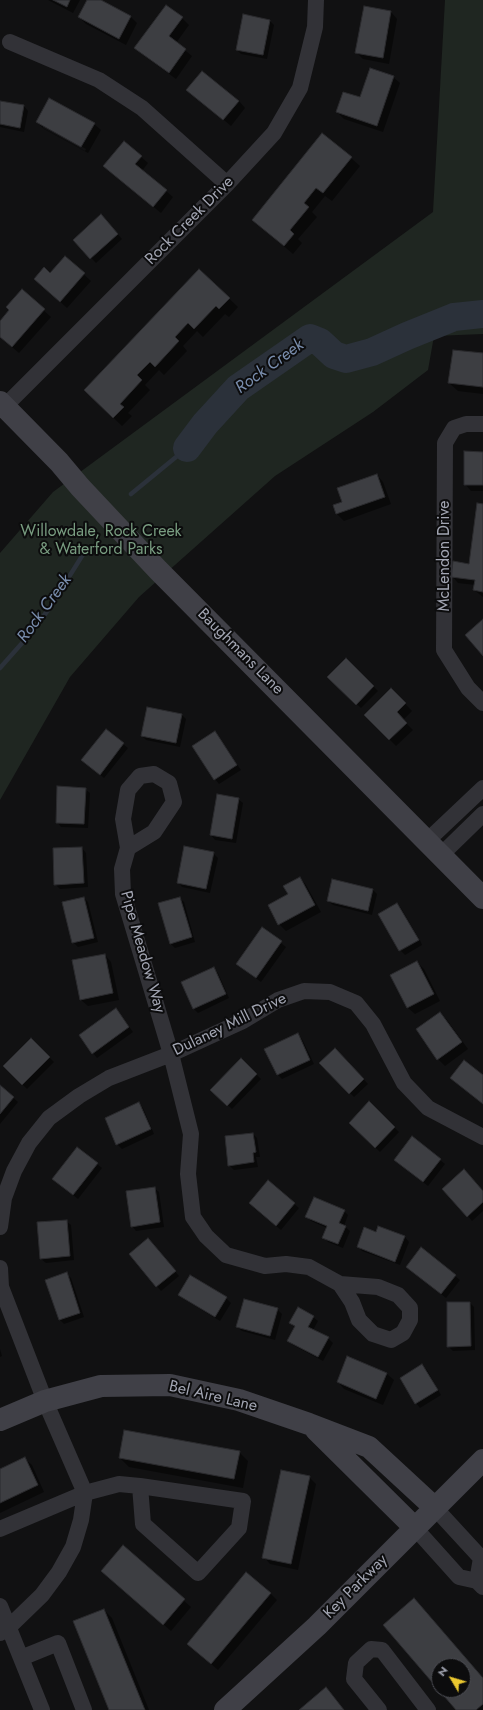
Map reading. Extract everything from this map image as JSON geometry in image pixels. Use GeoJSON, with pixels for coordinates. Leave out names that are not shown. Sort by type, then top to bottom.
{"type":"FeatureCollection","features":[{"type":"Feature","properties":{"kind":"street","name":"Rock Creek Drive"},"geometry":{"type":"LineString","coordinates":[[2,405],[227,184],[274,133],[300,88],[315,27],[316,0]]}},
{"type":"Feature","properties":{"kind":"street"},"geometry":{"type":"LineString","coordinates":[[10,42],[99,80],[142,108],[227,184]]}},
{"type":"Feature","properties":{"kind":"street","name":"Baughmans Lane"},"geometry":{"type":"LineString","coordinates":[[2,405],[59,462],[80,487],[158,570],[483,898]]}},
{"type":"Feature","properties":{"kind":"street","name":"McLendon Drive"},"geometry":{"type":"LineString","coordinates":[[483,424],[466,424],[454,428],[445,443],[444,642],[444,650],[468,688],[483,703]]}},
{"type":"Feature","properties":{"kind":"street"},"geometry":{"type":"LineString","coordinates":[[434,848],[483,788]]}},
{"type":"Feature","properties":{"kind":"street"},"geometry":{"type":"LineString","coordinates":[[434,848],[483,814]]}},
{"type":"Feature","properties":{"kind":"street","name":"Pipe Meadow Way"},"geometry":{"type":"LineString","coordinates":[[128,848],[122,869],[123,894],[171,1054],[191,1134],[188,1174],[193,1217],[206,1236],[226,1254],[243,1261],[264,1266],[286,1264],[309,1267],[340,1284]]}},
{"type":"Feature","properties":{"kind":"street","name":"Dulaney Mill Drive"},"geometry":{"type":"LineString","coordinates":[[0,1226],[4,1198],[14,1171],[29,1143],[49,1118],[79,1096],[109,1078],[171,1054],[243,1022],[278,1000],[304,991],[330,992],[356,1003],[373,1024],[404,1083],[428,1108],[483,1137]]}},
{"type":"Feature","properties":{"kind":"street"},"geometry":{"type":"LineString","coordinates":[[0,1268],[1,1287],[45,1401],[85,1493],[81,1520],[73,1547],[59,1572],[42,1595],[5,1630]]}},
{"type":"Feature","properties":{"kind":"street","name":"Bel Aire Lane"},"geometry":{"type":"LineString","coordinates":[[0,1420],[45,1401],[101,1386],[170,1385],[239,1400],[309,1424],[369,1447],[435,1508],[481,1558],[480,1584],[459,1577],[415,1528],[309,1424]]}},
{"type":"Feature","properties":{"kind":"street","name":"Key Parkway"},"geometry":{"type":"LineString","coordinates":[[225,1710],[317,1626],[483,1460]]}},
{"type":"Feature","properties":{"kind":"street"},"geometry":{"type":"LineString","coordinates":[[0,1529],[85,1493],[119,1484],[140,1486],[244,1501],[238,1528],[198,1573],[143,1524],[140,1486]]}},
{"type":"Feature","properties":{"kind":"street"},"geometry":{"type":"LineString","coordinates":[[0,1606],[5,1630],[21,1658],[42,1710]]}},
{"type":"Feature","properties":{"kind":"street"},"geometry":{"type":"LineString","coordinates":[[21,1658],[58,1643],[84,1710]]}},
{"type":"Feature","properties":{"kind":"street"},"geometry":{"type":"LineString","coordinates":[[379,1710],[354,1679],[356,1663],[371,1649],[382,1650],[428,1710]]}},
{"type":"Feature","properties":{"kind":"green space","name":"Willowdale, Rock Creek & Waterford Parks"},"geometry":{"type":"Polygon","coordinates":[[[445,0],[483,0],[483,334],[434,336],[428,370],[373,412],[275,476],[139,597],[70,677],[0,800],[0,553],[53,492],[433,212],[445,0]]]}},
{"type":"Feature","properties":{"kind":"building"},"geometry":{"type":"Polygon","coordinates":[[[53,0],[70,0],[67,7],[53,0]]]}},
{"type":"Feature","properties":{"kind":"building"},"geometry":{"type":"Polygon","coordinates":[[[87,0],[101,0],[131,16],[119,39],[78,17],[87,0]]]}},
{"type":"Feature","properties":{"kind":"building"},"geometry":{"type":"Polygon","coordinates":[[[166,5],[183,17],[169,36],[186,49],[169,73],[134,48],[166,5]]]}},
{"type":"Feature","properties":{"kind":"building"},"geometry":{"type":"Polygon","coordinates":[[[364,6],[391,11],[383,58],[355,53],[364,6]]]}},
{"type":"Feature","properties":{"kind":"building"},"geometry":{"type":"Polygon","coordinates":[[[243,14],[270,20],[263,55],[236,50],[243,14]]]}},
{"type":"Feature","properties":{"kind":"building"},"geometry":{"type":"Polygon","coordinates":[[[370,68],[394,76],[377,126],[336,112],[343,92],[360,97],[370,68]]]}},
{"type":"Feature","properties":{"kind":"building"},"geometry":{"type":"Polygon","coordinates":[[[202,71],[239,101],[223,120],[186,90],[202,71]]]}},
{"type":"Feature","properties":{"kind":"building"},"geometry":{"type":"Polygon","coordinates":[[[49,98],[95,123],[81,147],[36,122],[49,98]]]}},
{"type":"Feature","properties":{"kind":"building"},"geometry":{"type":"Polygon","coordinates":[[[0,101],[24,105],[20,128],[0,124],[0,101]]]}},
{"type":"Feature","properties":{"kind":"building"},"geometry":{"type":"Polygon","coordinates":[[[322,133],[352,157],[323,193],[316,188],[304,203],[309,207],[290,230],[294,234],[284,246],[252,220],[322,133]]]}},
{"type":"Feature","properties":{"kind":"building"},"geometry":{"type":"Polygon","coordinates":[[[124,141],[142,156],[135,164],[167,190],[153,207],[103,166],[124,141]]]}},
{"type":"Feature","properties":{"kind":"building"},"geometry":{"type":"Polygon","coordinates":[[[101,214],[118,234],[90,259],[73,240],[101,214]]]}},
{"type":"Feature","properties":{"kind":"building"},"geometry":{"type":"Polygon","coordinates":[[[65,256],[85,273],[60,302],[34,279],[44,267],[50,273],[65,256]]]}},
{"type":"Feature","properties":{"kind":"building"},"geometry":{"type":"Polygon","coordinates":[[[199,269],[230,298],[219,309],[216,306],[194,329],[188,323],[175,337],[179,341],[155,367],[150,362],[137,375],[142,380],[120,404],[124,407],[113,418],[84,390],[199,269]]]}},
{"type":"Feature","properties":{"kind":"building"},"geometry":{"type":"Polygon","coordinates":[[[22,289],[45,309],[12,347],[0,337],[0,321],[9,310],[6,307],[22,289]]]}},
{"type":"Feature","properties":{"kind":"building"},"geometry":{"type":"Polygon","coordinates":[[[453,350],[483,353],[483,387],[448,383],[453,350]]]}},
{"type":"Feature","properties":{"kind":"building"},"geometry":{"type":"Polygon","coordinates":[[[464,451],[483,452],[483,485],[464,485],[464,451]]]}},
{"type":"Feature","properties":{"kind":"building"},"geometry":{"type":"Polygon","coordinates":[[[377,474],[385,497],[336,514],[333,505],[342,502],[337,488],[377,474]]]}},
{"type":"Feature","properties":{"kind":"building"},"geometry":{"type":"Polygon","coordinates":[[[477,503],[483,504],[483,592],[473,590],[475,580],[451,577],[453,561],[469,564],[477,503]]]}},
{"type":"Feature","properties":{"kind":"building"},"geometry":{"type":"Polygon","coordinates":[[[483,619],[483,656],[465,635],[483,619]]]}},
{"type":"Feature","properties":{"kind":"building"},"geometry":{"type":"Polygon","coordinates":[[[346,658],[374,686],[356,705],[327,677],[346,658]]]}},
{"type":"Feature","properties":{"kind":"building"},"geometry":{"type":"Polygon","coordinates":[[[391,688],[406,703],[397,712],[407,723],[389,740],[364,715],[391,688]]]}},
{"type":"Feature","properties":{"kind":"building"},"geometry":{"type":"Polygon","coordinates":[[[147,707],[182,714],[176,743],[141,736],[147,707]]]}},
{"type":"Feature","properties":{"kind":"building"},"geometry":{"type":"Polygon","coordinates":[[[106,729],[124,743],[100,775],[81,760],[106,729]]]}},
{"type":"Feature","properties":{"kind":"building"},"geometry":{"type":"Polygon","coordinates":[[[215,731],[237,765],[214,780],[192,746],[215,731]]]}},
{"type":"Feature","properties":{"kind":"building"},"geometry":{"type":"Polygon","coordinates":[[[57,786],[86,788],[84,824],[56,823],[57,786]]]}},
{"type":"Feature","properties":{"kind":"building"},"geometry":{"type":"Polygon","coordinates":[[[217,794],[239,798],[232,839],[210,835],[217,794]]]}},
{"type":"Feature","properties":{"kind":"building"},"geometry":{"type":"Polygon","coordinates":[[[184,846],[214,852],[206,889],[177,883],[184,846]]]}},
{"type":"Feature","properties":{"kind":"building"},"geometry":{"type":"Polygon","coordinates":[[[82,847],[84,883],[54,885],[53,848],[82,847]]]}},
{"type":"Feature","properties":{"kind":"building"},"geometry":{"type":"Polygon","coordinates":[[[300,877],[315,905],[278,925],[268,905],[288,894],[283,886],[300,877]]]}},
{"type":"Feature","properties":{"kind":"building"},"geometry":{"type":"Polygon","coordinates":[[[332,879],[373,889],[368,911],[327,901],[332,879]]]}},
{"type":"Feature","properties":{"kind":"building"},"geometry":{"type":"Polygon","coordinates":[[[84,897],[94,938],[72,943],[62,902],[84,897]]]}},
{"type":"Feature","properties":{"kind":"building"},"geometry":{"type":"Polygon","coordinates":[[[180,897],[192,937],[170,944],[158,903],[180,897]]]}},
{"type":"Feature","properties":{"kind":"building"},"geometry":{"type":"Polygon","coordinates":[[[397,903],[419,940],[399,951],[378,914],[397,903]]]}},
{"type":"Feature","properties":{"kind":"building"},"geometry":{"type":"Polygon","coordinates":[[[262,927],[282,941],[256,978],[236,964],[262,927]]]}},
{"type":"Feature","properties":{"kind":"building"},"geometry":{"type":"Polygon","coordinates":[[[105,954],[113,993],[80,1000],[72,960],[105,954]]]}},
{"type":"Feature","properties":{"kind":"building"},"geometry":{"type":"Polygon","coordinates":[[[417,961],[434,994],[407,1008],[390,975],[417,961]]]}},
{"type":"Feature","properties":{"kind":"building"},"geometry":{"type":"Polygon","coordinates":[[[214,967],[226,994],[193,1009],[181,982],[214,967]]]}},
{"type":"Feature","properties":{"kind":"building"},"geometry":{"type":"Polygon","coordinates":[[[116,1008],[129,1027],[92,1054],[79,1035],[116,1008]]]}},
{"type":"Feature","properties":{"kind":"building"},"geometry":{"type":"Polygon","coordinates":[[[440,1012],[462,1042],[437,1060],[416,1029],[440,1012]]]}},
{"type":"Feature","properties":{"kind":"building"},"geometry":{"type":"Polygon","coordinates":[[[298,1033],[310,1060],[277,1075],[264,1049],[298,1033]]]}},
{"type":"Feature","properties":{"kind":"building"},"geometry":{"type":"Polygon","coordinates":[[[31,1038],[50,1057],[22,1085],[3,1066],[31,1038]]]}},
{"type":"Feature","properties":{"kind":"building"},"geometry":{"type":"Polygon","coordinates":[[[335,1048],[364,1079],[349,1094],[319,1063],[335,1048]]]}},
{"type":"Feature","properties":{"kind":"building"},"geometry":{"type":"Polygon","coordinates":[[[241,1058],[257,1074],[227,1106],[210,1090],[241,1058]]]}},
{"type":"Feature","properties":{"kind":"building"},"geometry":{"type":"Polygon","coordinates":[[[464,1060],[483,1075],[483,1104],[450,1078],[464,1060]]]}},
{"type":"Feature","properties":{"kind":"building"},"geometry":{"type":"Polygon","coordinates":[[[0,1085],[14,1097],[0,1114],[0,1085]]]}},
{"type":"Feature","properties":{"kind":"building"},"geometry":{"type":"Polygon","coordinates":[[[369,1101],[395,1127],[375,1148],[349,1123],[369,1101]]]}},
{"type":"Feature","properties":{"kind":"building"},"geometry":{"type":"Polygon","coordinates":[[[139,1102],[151,1129],[116,1145],[105,1118],[139,1102]]]}},
{"type":"Feature","properties":{"kind":"building"},"geometry":{"type":"Polygon","coordinates":[[[253,1133],[256,1152],[253,1153],[254,1162],[228,1166],[225,1136],[253,1133]]]}},
{"type":"Feature","properties":{"kind":"building"},"geometry":{"type":"Polygon","coordinates":[[[412,1136],[441,1159],[423,1182],[394,1160],[412,1136]]]}},
{"type":"Feature","properties":{"kind":"building"},"geometry":{"type":"Polygon","coordinates":[[[77,1147],[98,1163],[73,1195],[52,1179],[77,1147]]]}},
{"type":"Feature","properties":{"kind":"building"},"geometry":{"type":"Polygon","coordinates":[[[464,1169],[483,1191],[483,1202],[467,1217],[442,1189],[464,1169]]]}},
{"type":"Feature","properties":{"kind":"building"},"geometry":{"type":"Polygon","coordinates":[[[268,1180],[295,1203],[276,1226],[249,1203],[268,1180]]]}},
{"type":"Feature","properties":{"kind":"building"},"geometry":{"type":"Polygon","coordinates":[[[155,1187],[160,1222],[131,1227],[126,1191],[155,1187]]]}},
{"type":"Feature","properties":{"kind":"building"},"geometry":{"type":"Polygon","coordinates":[[[314,1197],[345,1210],[339,1223],[346,1226],[338,1244],[322,1238],[327,1226],[305,1217],[314,1197]]]}},
{"type":"Feature","properties":{"kind":"building"},"geometry":{"type":"Polygon","coordinates":[[[67,1220],[70,1256],[40,1259],[37,1222],[67,1220]]]}},
{"type":"Feature","properties":{"kind":"building"},"geometry":{"type":"Polygon","coordinates":[[[378,1226],[405,1236],[395,1262],[357,1247],[364,1227],[376,1232],[378,1226]]]}},
{"type":"Feature","properties":{"kind":"building"},"geometry":{"type":"Polygon","coordinates":[[[148,1238],[176,1271],[156,1287],[129,1254],[148,1238]]]}},
{"type":"Feature","properties":{"kind":"building"},"geometry":{"type":"Polygon","coordinates":[[[421,1247],[456,1275],[441,1294],[406,1267],[421,1247]]]}},
{"type":"Feature","properties":{"kind":"building"},"geometry":{"type":"Polygon","coordinates":[[[67,1272],[80,1313],[59,1320],[45,1280],[67,1272]]]}},
{"type":"Feature","properties":{"kind":"building"},"geometry":{"type":"Polygon","coordinates":[[[190,1275],[227,1297],[215,1317],[178,1295],[190,1275]]]}},
{"type":"Feature","properties":{"kind":"building"},"geometry":{"type":"Polygon","coordinates":[[[244,1299],[278,1308],[270,1336],[236,1327],[244,1299]]]}},
{"type":"Feature","properties":{"kind":"building"},"geometry":{"type":"Polygon","coordinates":[[[447,1302],[470,1302],[471,1346],[447,1347],[447,1302]]]}},
{"type":"Feature","properties":{"kind":"building"},"geometry":{"type":"Polygon","coordinates":[[[298,1307],[314,1316],[308,1327],[329,1337],[318,1357],[287,1341],[295,1326],[289,1323],[298,1307]]]}},
{"type":"Feature","properties":{"kind":"building"},"geometry":{"type":"Polygon","coordinates":[[[347,1356],[387,1373],[376,1399],[337,1382],[347,1356]]]}},
{"type":"Feature","properties":{"kind":"building"},"geometry":{"type":"Polygon","coordinates":[[[422,1364],[438,1390],[415,1404],[400,1378],[422,1364]]]}},
{"type":"Feature","properties":{"kind":"building"},"geometry":{"type":"Polygon","coordinates":[[[124,1430],[240,1451],[234,1479],[119,1458],[124,1430]]]}},
{"type":"Feature","properties":{"kind":"building"},"geometry":{"type":"Polygon","coordinates":[[[25,1457],[38,1485],[0,1503],[0,1469],[25,1457]]]}},
{"type":"Feature","properties":{"kind":"building"},"geometry":{"type":"Polygon","coordinates":[[[281,1470],[310,1476],[291,1564],[262,1558],[281,1470]]]}},
{"type":"Feature","properties":{"kind":"building"},"geometry":{"type":"Polygon","coordinates":[[[123,1545],[185,1599],[163,1625],[101,1571],[123,1545]]]}},
{"type":"Feature","properties":{"kind":"building"},"geometry":{"type":"Polygon","coordinates":[[[246,1572],[271,1593],[211,1664],[187,1644],[246,1572]]]}},
{"type":"Feature","properties":{"kind":"building"},"geometry":{"type":"Polygon","coordinates":[[[414,1598],[466,1658],[431,1658],[431,1681],[383,1625],[414,1598]]]}},
{"type":"Feature","properties":{"kind":"building"},"geometry":{"type":"Polygon","coordinates":[[[104,1609],[145,1710],[109,1710],[73,1621],[104,1609]]]}},
{"type":"Feature","properties":{"kind":"building"},"geometry":{"type":"Polygon","coordinates":[[[471,1664],[483,1678],[483,1704],[476,1710],[456,1710],[446,1698],[471,1698],[471,1664]]]}},
{"type":"Feature","properties":{"kind":"building"},"geometry":{"type":"Polygon","coordinates":[[[326,1687],[344,1710],[299,1710],[326,1687]]]}},
{"type":"Feature","properties":{"kind":"waterway","name":"Rock Creek"},"geometry":{"type":"LineString","coordinates":[[187,448],[205,424],[238,388],[310,338],[320,342],[334,355],[346,359],[372,352],[454,317],[483,314]]}},
{"type":"Feature","properties":{"kind":"waterway","name":"Rock Creek"},"geometry":{"type":"LineString","coordinates":[[131,494],[187,448]]}},
{"type":"Feature","properties":{"kind":"waterway","name":"Rock Creek"},"geometry":{"type":"LineString","coordinates":[[0,668],[49,609],[87,548]]}}]}
